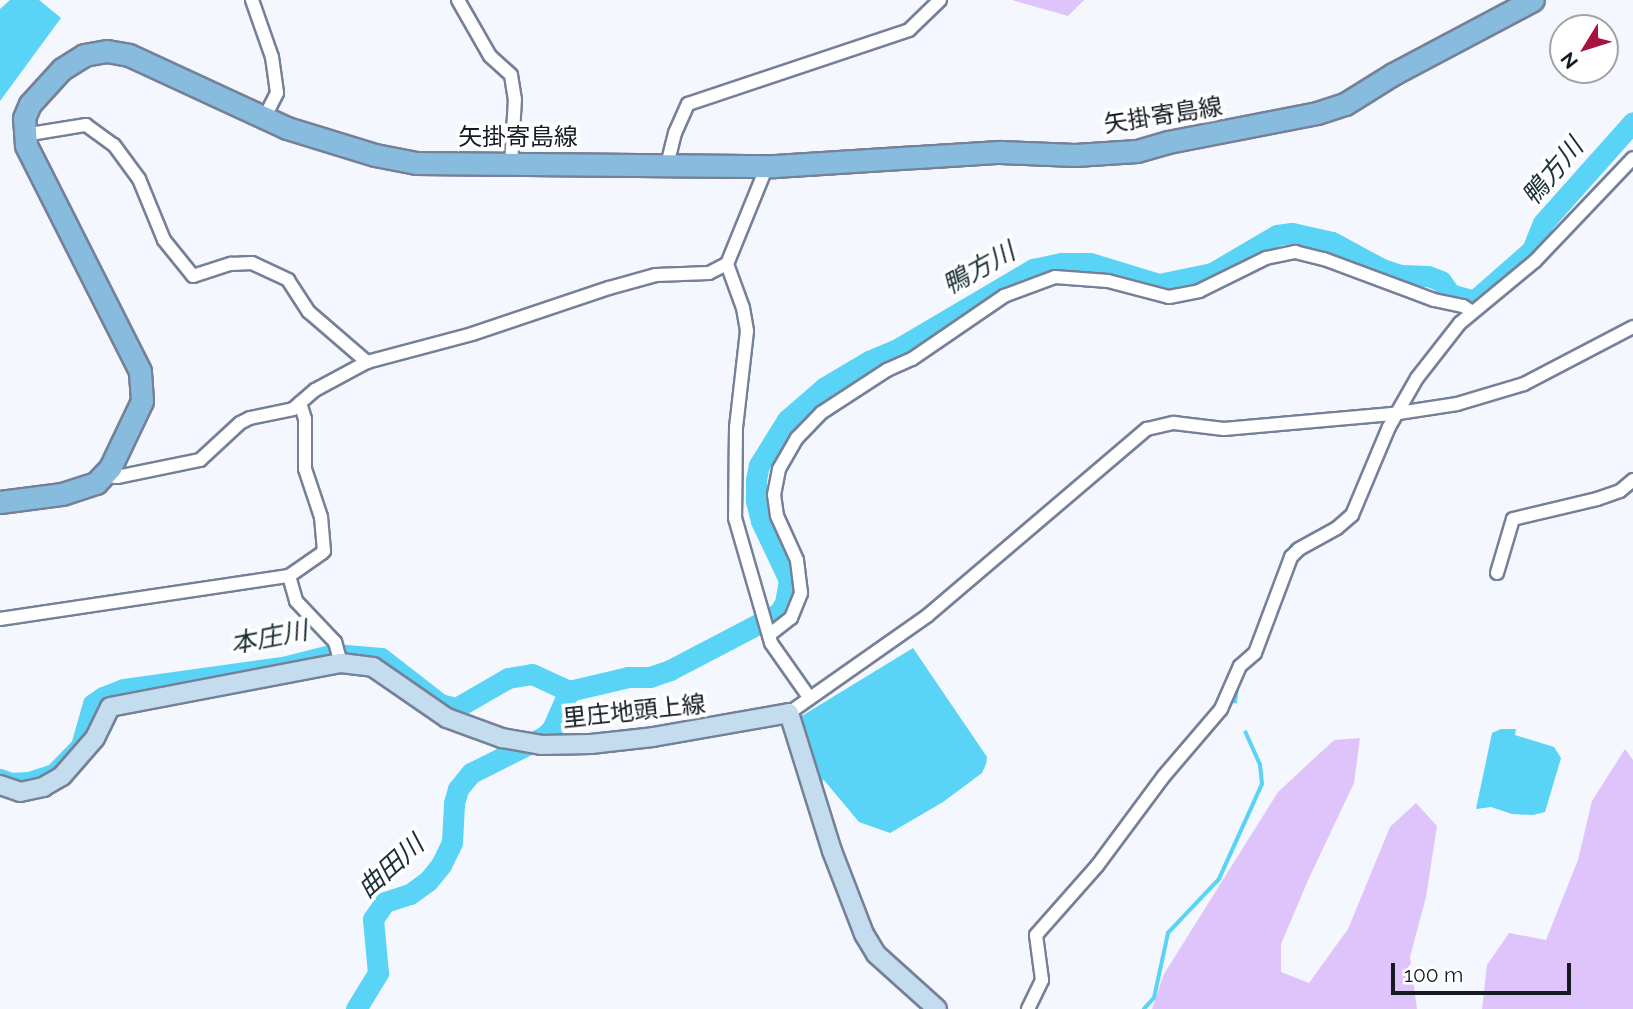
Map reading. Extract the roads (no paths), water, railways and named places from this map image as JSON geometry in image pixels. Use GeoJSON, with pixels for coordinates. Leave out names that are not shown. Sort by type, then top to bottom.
{"type":"FeatureCollection","features":[{"type":"Feature","properties":{"kind":"main road","name":"矢掛寄島線"},"geometry":{"type":"LineString","coordinates":[[24,135],[24,118],[43,87],[84,55],[107,51],[129,55],[287,128],[375,155],[416,163],[767,166],[1000,152],[1075,155],[1137,151],[1168,142],[1258,126],[1345,104],[1404,68],[1533,0]]}},
{"type":"Feature","properties":{"kind":"main road"},"geometry":{"type":"LineString","coordinates":[[0,502],[62,494],[89,486],[105,476],[142,401],[140,371],[33,161],[24,135]]}},
{"type":"Feature","properties":{"kind":"main road","name":"里庄地頭上線"},"geometry":{"type":"LineString","coordinates":[[0,785],[20,792],[43,787],[62,776],[95,738],[110,707],[340,660],[373,667],[447,719],[520,742],[591,744],[653,737],[789,713]]}},
{"type":"Feature","properties":{"kind":"main road"},"geometry":{"type":"LineString","coordinates":[[789,713],[832,851],[864,934],[876,954],[937,1009]]}},
{"type":"Feature","properties":{"kind":"street"},"geometry":{"type":"LineString","coordinates":[[252,0],[272,57],[277,93],[265,117]]}},
{"type":"Feature","properties":{"kind":"street"},"geometry":{"type":"LineString","coordinates":[[458,0],[490,56],[511,75],[515,99],[511,165]]}},
{"type":"Feature","properties":{"kind":"street"},"geometry":{"type":"LineString","coordinates":[[667,164],[675,133],[688,104],[909,30],[940,0]]}},
{"type":"Feature","properties":{"kind":"street"},"geometry":{"type":"LineString","coordinates":[[24,135],[86,125],[114,145],[139,179],[164,240],[193,276],[231,264],[252,262],[288,280],[309,312],[367,362]]}},
{"type":"Feature","properties":{"kind":"street"},"geometry":{"type":"LineString","coordinates":[[1028,1009],[1042,980],[1036,935],[1097,866],[1163,777],[1222,709],[1240,666],[1255,653],[1291,557],[1299,549],[1337,528],[1352,515],[1390,415],[1468,309],[1535,261],[1633,158]]}},
{"type":"Feature","properties":{"kind":"street"},"geometry":{"type":"LineString","coordinates":[[105,476],[117,477],[200,460],[250,418],[293,410],[315,390],[367,362],[472,334],[656,275],[709,273],[727,264],[767,166]]}},
{"type":"Feature","properties":{"kind":"street"},"geometry":{"type":"LineString","coordinates":[[768,631],[791,618],[801,593],[797,560],[777,516],[774,495],[779,469],[797,438],[830,407],[887,370],[912,359],[1004,296],[1055,277],[1108,281],[1169,297],[1199,291],[1266,258],[1295,252],[1324,259],[1434,300],[1468,309]]}},
{"type":"Feature","properties":{"kind":"street"},"geometry":{"type":"LineString","coordinates":[[727,264],[743,308],[747,331],[736,427],[736,518],[768,631],[809,697]]}},
{"type":"Feature","properties":{"kind":"street"},"geometry":{"type":"LineString","coordinates":[[789,713],[944,603],[1147,429],[1174,422],[1224,429],[1390,415],[1457,404],[1504,391],[1546,373],[1633,327]]}},
{"type":"Feature","properties":{"kind":"street"},"geometry":{"type":"LineString","coordinates":[[0,619],[289,576],[324,551],[321,517],[305,469],[305,419],[300,403]]}},
{"type":"Feature","properties":{"kind":"street"},"geometry":{"type":"LineString","coordinates":[[1497,573],[1513,519],[1524,514],[1597,499],[1620,491],[1633,480]]}},
{"type":"Feature","properties":{"kind":"street"},"geometry":{"type":"LineString","coordinates":[[289,576],[296,601],[335,642],[340,660]]}},
{"type":"Feature","properties":{"kind":"water"},"geometry":{"type":"Polygon","coordinates":[[[10,0],[39,0],[61,18],[0,101],[0,9],[10,0]]]}},
{"type":"Feature","properties":{"kind":"water"},"geometry":{"type":"Polygon","coordinates":[[[913,648],[987,757],[982,773],[943,802],[890,833],[859,822],[823,779],[822,799],[800,717],[913,648]]]}},
{"type":"Feature","properties":{"kind":"water"},"geometry":{"type":"Polygon","coordinates":[[[1501,729],[1516,729],[1515,735],[1554,747],[1561,758],[1545,812],[1533,815],[1512,814],[1491,807],[1476,809],[1492,733],[1501,729]]]}},
{"type":"Feature","properties":{"kind":"waterway","name":"鴨方川"},"geometry":{"type":"LineString","coordinates":[[569,691],[628,677],[650,677],[670,670],[779,613],[785,603],[789,580],[761,521],[756,501],[756,480],[759,465],[787,420],[825,387],[869,361],[899,348],[1033,269],[1061,263],[1090,263],[1159,284],[1212,273],[1277,235],[1292,233],[1332,242],[1382,269],[1401,275],[1428,276],[1441,281],[1450,294],[1474,301],[1532,250],[1543,223],[1633,122]]}},
{"type":"Feature","properties":{"kind":"waterway"},"geometry":{"type":"LineString","coordinates":[[1288,553],[1292,546],[1324,528]]}},
{"type":"Feature","properties":{"kind":"waterway","name":"本庄川"},"geometry":{"type":"LineString","coordinates":[[0,779],[11,783],[29,782],[54,774],[81,746],[93,704],[124,689],[287,666],[334,654],[381,658],[440,704],[456,708],[508,678],[532,674],[569,691]]}},
{"type":"Feature","properties":{"kind":"waterway"},"geometry":{"type":"LineString","coordinates":[[1235,702],[1237,687]]}},
{"type":"Feature","properties":{"kind":"waterway","name":"曲田川"},"geometry":{"type":"LineString","coordinates":[[356,1009],[378,973],[373,919],[385,902],[410,894],[428,881],[441,865],[452,842],[454,803],[458,789],[471,773],[545,736],[552,729],[569,691]]}},
{"type":"Feature","properties":{"kind":"waterway"},"geometry":{"type":"LineString","coordinates":[[1144,1009],[1154,998],[1168,933],[1219,879],[1262,784],[1260,765],[1246,733]]}}]}
